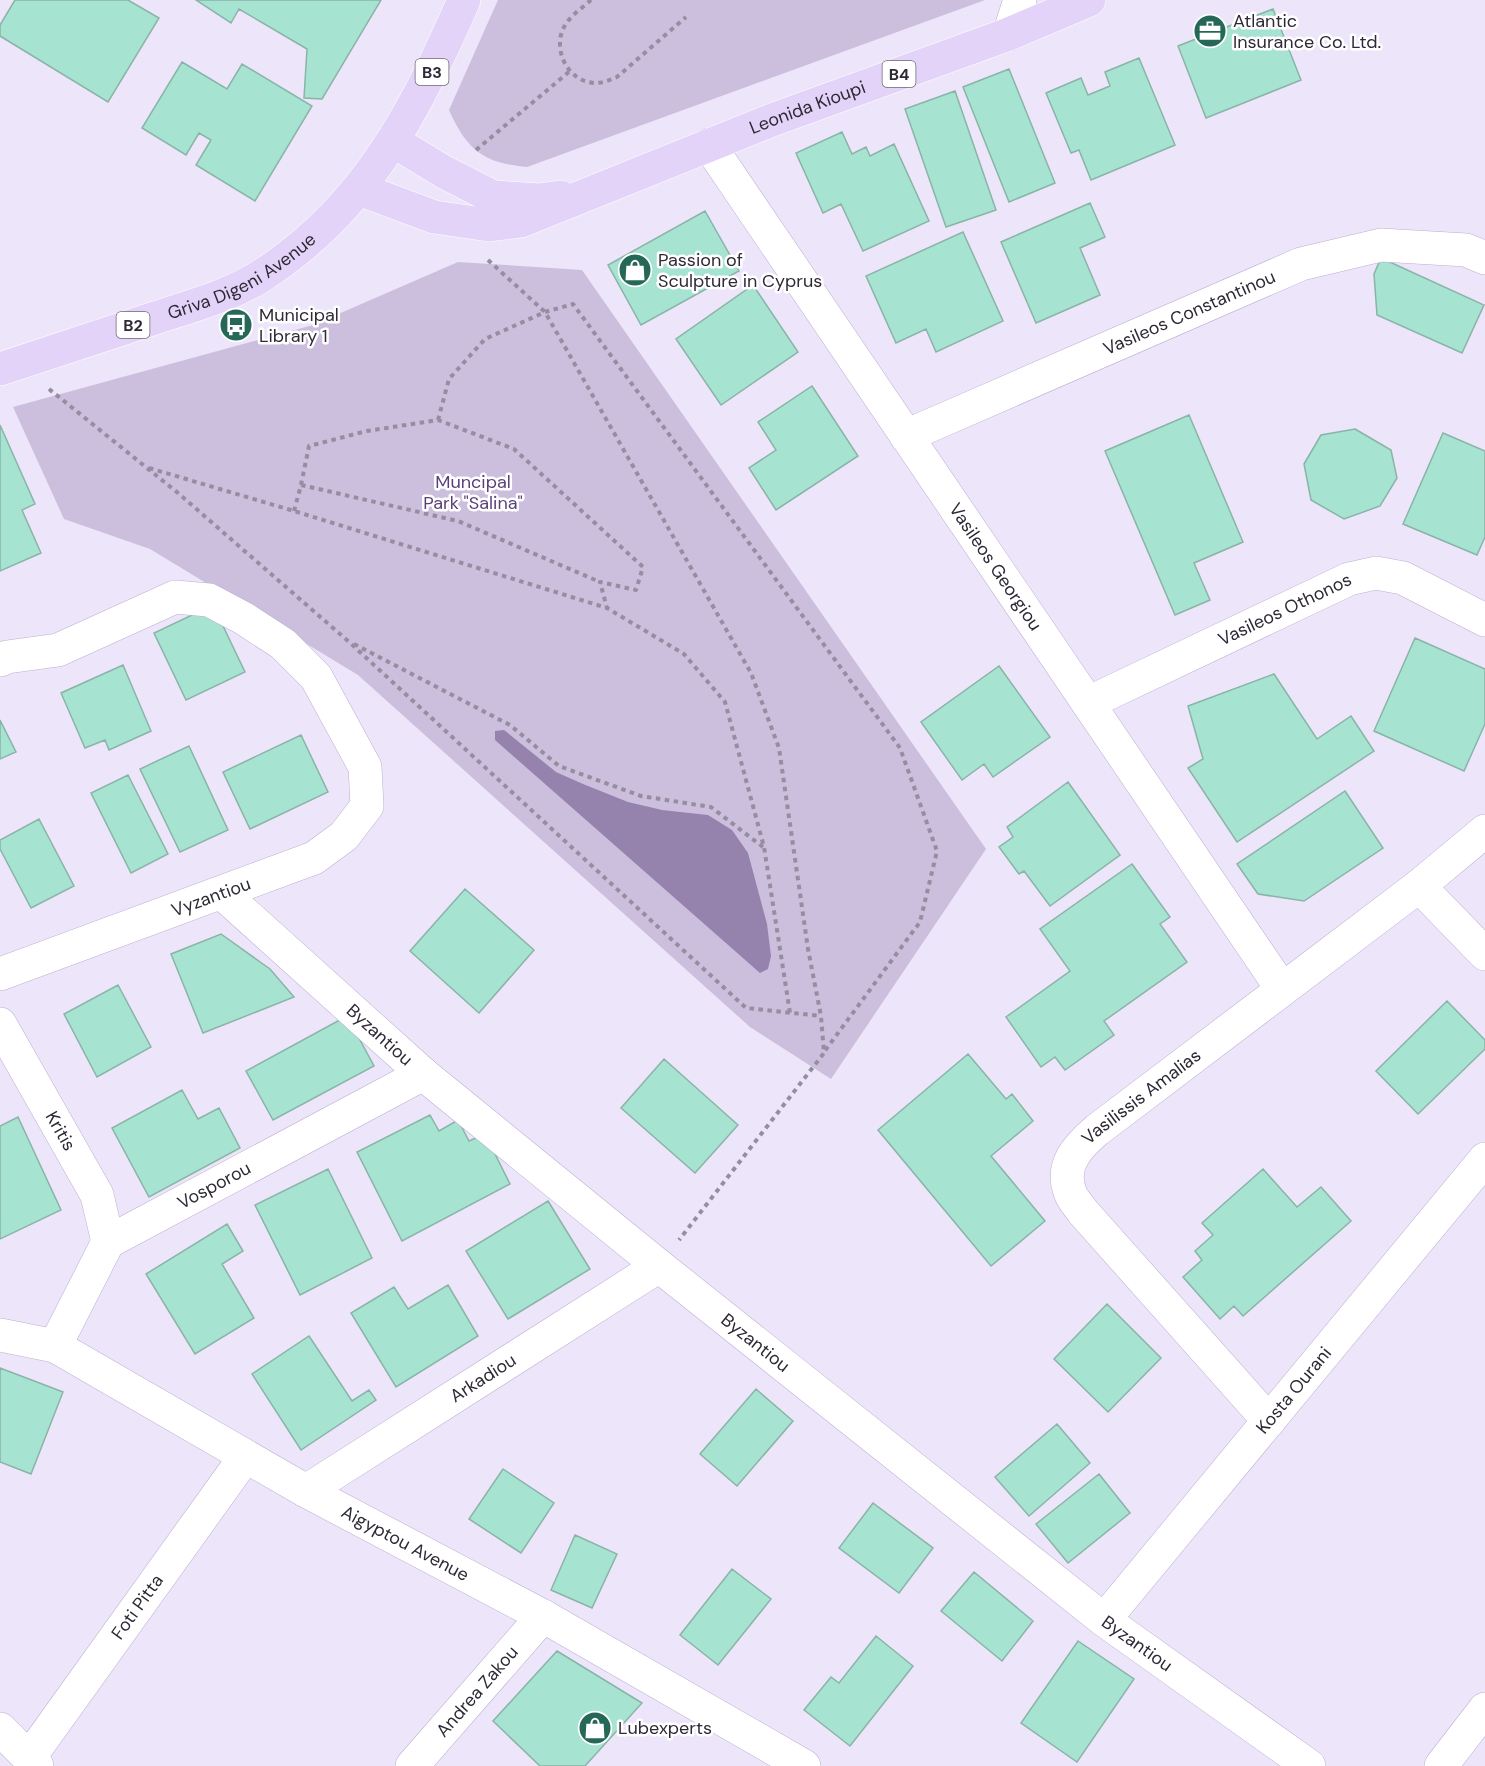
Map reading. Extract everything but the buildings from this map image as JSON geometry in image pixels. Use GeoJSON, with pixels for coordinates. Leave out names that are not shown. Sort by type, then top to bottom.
{"type":"FeatureCollection","features":[{"type":"Feature","properties":{"kind":"main road","name":"B3"},"geometry":{"type":"LineString","coordinates":[[393,141],[432,72],[464,0]]}},
{"type":"Feature","properties":{"kind":"main road","name":"Leonida Kioupi"},"geometry":{"type":"LineString","coordinates":[[359,189],[434,217],[489,225],[521,221],[772,120],[1009,34],[1089,0]]}},
{"type":"Feature","properties":{"kind":"main road","name":"B2"},"geometry":{"type":"LineString","coordinates":[[359,189],[393,141]]}},
{"type":"Feature","properties":{"kind":"main road","name":"Leonida Kioupi"},"geometry":{"type":"LineString","coordinates":[[393,141],[444,172],[494,197],[539,200],[591,192]]}},
{"type":"Feature","properties":{"kind":"main road","name":"Griva Digeni Avenue"},"geometry":{"type":"LineString","coordinates":[[0,369],[210,300],[263,275],[303,246],[332,220],[359,189]]}},
{"type":"Feature","properties":{"kind":"street"},"geometry":{"type":"LineString","coordinates":[[1009,34],[1020,0]]}},
{"type":"Feature","properties":{"kind":"street","name":"Vasileos Georgiou"},"geometry":{"type":"LineString","coordinates":[[709,145],[1281,989]]}},
{"type":"Feature","properties":{"kind":"street","name":"Vasileos Constantinou"},"geometry":{"type":"LineString","coordinates":[[906,436],[1301,264],[1381,244],[1466,250],[1485,258]]}},
{"type":"Feature","properties":{"kind":"street","name":"Vasileos Othonos"},"geometry":{"type":"LineString","coordinates":[[1088,703],[1349,579],[1376,573],[1403,578],[1485,620]]}},
{"type":"Feature","properties":{"kind":"street","name":"Vyzantiou"},"geometry":{"type":"LineString","coordinates":[[0,974],[314,858],[344,836],[367,806],[365,767],[316,677],[283,644],[243,618],[209,600],[175,597],[57,650],[4,659]]}},
{"type":"Feature","properties":{"kind":"street","name":"Vasilissis Amalias"},"geometry":{"type":"LineString","coordinates":[[1269,1421],[1083,1212],[1070,1192],[1066,1169],[1077,1148],[1097,1130],[1419,886],[1485,831]]}},
{"type":"Feature","properties":{"kind":"street"},"geometry":{"type":"LineString","coordinates":[[1419,886],[1485,954]]}},
{"type":"Feature","properties":{"kind":"street","name":"Byzantiou"},"geometry":{"type":"LineString","coordinates":[[222,893],[423,1074],[659,1266],[1104,1620],[1309,1766]]}},
{"type":"Feature","properties":{"kind":"street","name":"Kritis"},"geometry":{"type":"LineString","coordinates":[[0,1024],[97,1196],[108,1242]]}},
{"type":"Feature","properties":{"kind":"street","name":"Vosporou"},"geometry":{"type":"LineString","coordinates":[[108,1242],[423,1074]]}},
{"type":"Feature","properties":{"kind":"street","name":"Kosta Ourani"},"geometry":{"type":"LineString","coordinates":[[1104,1620],[1485,1160]]}},
{"type":"Feature","properties":{"kind":"street"},"geometry":{"type":"LineString","coordinates":[[55,1346],[108,1242]]}},
{"type":"Feature","properties":{"kind":"street","name":"Arkadiou"},"geometry":{"type":"LineString","coordinates":[[306,1491],[659,1266]]}},
{"type":"Feature","properties":{"kind":"street","name":"Aigyptou Avenue"},"geometry":{"type":"LineString","coordinates":[[0,1335],[55,1346],[245,1457],[543,1616],[804,1766]]}},
{"type":"Feature","properties":{"kind":"street","name":"Foti Pitta"},"geometry":{"type":"LineString","coordinates":[[33,1762],[245,1457]]}},
{"type":"Feature","properties":{"kind":"street","name":"Andrea Zakou"},"geometry":{"type":"LineString","coordinates":[[411,1766],[543,1616]]}},
{"type":"Feature","properties":{"kind":"street"},"geometry":{"type":"LineString","coordinates":[[1441,1766],[1485,1708]]}},
{"type":"Feature","properties":{"kind":"street"},"geometry":{"type":"LineString","coordinates":[[0,1729],[33,1762]]}},
{"type":"Feature","properties":{"kind":"path"},"geometry":{"type":"LineString","coordinates":[[591,0],[565,26],[560,38],[560,50],[563,61],[570,71],[580,79],[593,83],[605,82],[617,77],[686,17]]}},
{"type":"Feature","properties":{"kind":"path"},"geometry":{"type":"LineString","coordinates":[[471,154],[570,71]]}},
{"type":"Feature","properties":{"kind":"path"},"geometry":{"type":"LineString","coordinates":[[486,259],[544,312],[751,673],[779,748],[808,949],[821,1016],[824,1053]]}},
{"type":"Feature","properties":{"kind":"path"},"geometry":{"type":"LineString","coordinates":[[438,420],[449,379],[485,339],[544,312],[573,304],[900,748],[938,851],[920,922],[824,1053],[659,1266]]}},
{"type":"Feature","properties":{"kind":"path"},"geometry":{"type":"LineString","coordinates":[[43,385],[145,467],[348,641],[746,1008],[821,1016]]}},
{"type":"Feature","properties":{"kind":"path"},"geometry":{"type":"LineString","coordinates":[[294,510],[309,446],[367,431],[438,420],[514,449],[643,567],[636,590],[600,582],[458,521],[301,485]]}},
{"type":"Feature","properties":{"kind":"path"},"geometry":{"type":"LineString","coordinates":[[145,467],[294,510],[607,608],[684,654],[725,702],[764,847],[790,1013]]}},
{"type":"Feature","properties":{"kind":"path"},"geometry":{"type":"LineString","coordinates":[[600,582],[607,608]]}},
{"type":"Feature","properties":{"kind":"path"},"geometry":{"type":"LineString","coordinates":[[348,641],[510,725],[560,766],[641,796],[711,807],[764,847]]}},
{"type":"Feature","properties":{"kind":"green space"},"geometry":{"type":"Polygon","coordinates":[[[498,0],[985,0],[527,167],[499,162],[478,152],[463,135],[449,110],[498,0]]]}},
{"type":"Feature","properties":{"kind":"green space","name":"Muncipal Park \"Salina\""},"geometry":{"type":"Polygon","coordinates":[[[458,262],[582,270],[986,849],[831,1079],[750,1027],[358,675],[150,549],[64,519],[13,407],[313,325],[458,262]]]}},
{"type":"Feature","properties":{"kind":"shaded area"},"geometry":{"type":"Polygon","coordinates":[[[504,730],[556,772],[583,784],[628,802],[662,810],[708,815],[732,830],[748,853],[767,924],[771,956],[768,969],[760,973],[495,740],[495,731],[504,730]]]}},
{"type":"Feature","properties":{"kind":"place","name":"Atlantic Insurance Co. Ltd."},"geometry":{"type":"Point","coordinates":[1210,31]}},
{"type":"Feature","properties":{"kind":"place","name":"Passion of Sculpture in Cyprus"},"geometry":{"type":"Point","coordinates":[635,270]}},
{"type":"Feature","properties":{"kind":"place","name":"Municipal Library 1"},"geometry":{"type":"Point","coordinates":[236,325]}},
{"type":"Feature","properties":{"kind":"place","name":"Lubexperts"},"geometry":{"type":"Point","coordinates":[595,1728]}}]}
